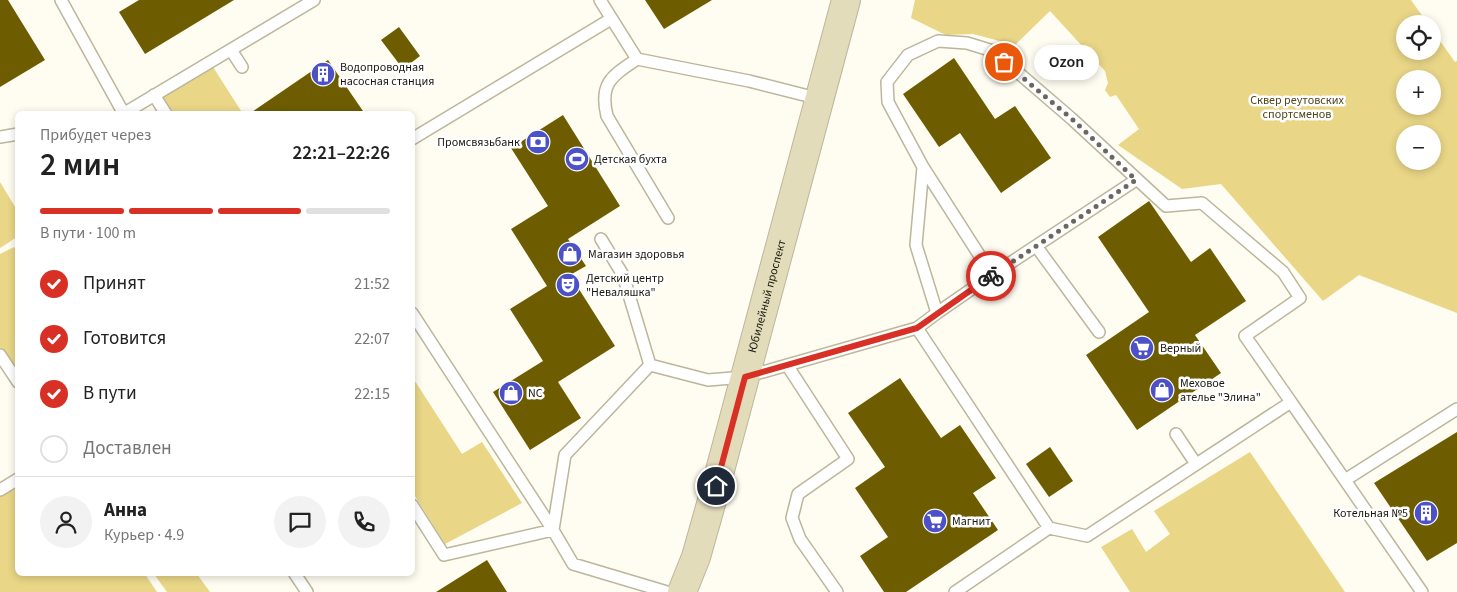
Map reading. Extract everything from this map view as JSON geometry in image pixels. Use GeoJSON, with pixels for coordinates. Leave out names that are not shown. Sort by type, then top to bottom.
{"type":"FeatureCollection","features":[{"type":"Feature","properties":{"kind":"street","name":"Юбилейный проспект"},"geometry":{"type":"LineString","coordinates":[[682,592],[696,557],[712,504],[846,0]]}},
{"type":"Feature","properties":{"kind":"lane"},"geometry":{"type":"LineString","coordinates":[[129,111],[314,0]]}},
{"type":"Feature","properties":{"kind":"lane"},"geometry":{"type":"LineString","coordinates":[[600,0],[637,59],[749,81],[821,99]]}},
{"type":"Feature","properties":{"kind":"lane"},"geometry":{"type":"LineString","coordinates":[[66,2],[122,111]]}},
{"type":"Feature","properties":{"kind":"lane"},"geometry":{"type":"LineString","coordinates":[[415,137],[611,19]]}},
{"type":"Feature","properties":{"kind":"lane"},"geometry":{"type":"LineString","coordinates":[[992,275],[923,167],[888,102],[888,82],[908,55],[938,41],[967,43],[992,51],[1072,119],[1166,206],[1202,203],[1282,272],[1300,298],[1245,336],[1422,592]]}},
{"type":"Feature","properties":{"kind":"lane"},"geometry":{"type":"LineString","coordinates":[[231,50],[242,67]]}},
{"type":"Feature","properties":{"kind":"lane"},"geometry":{"type":"LineString","coordinates":[[637,59],[614,75],[608,83],[603,99],[607,116],[668,218]]}},
{"type":"Feature","properties":{"kind":"lane"},"geometry":{"type":"LineString","coordinates":[[154,95],[164,111]]}},
{"type":"Feature","properties":{"kind":"lane"},"geometry":{"type":"LineString","coordinates":[[0,137],[15,134]]}},
{"type":"Feature","properties":{"kind":"lane"},"geometry":{"type":"LineString","coordinates":[[923,167],[916,245],[937,314]]}},
{"type":"Feature","properties":{"kind":"lane"},"geometry":{"type":"LineString","coordinates":[[650,365],[708,380],[745,377],[917,328],[992,275],[1136,180]]}},
{"type":"Feature","properties":{"kind":"lane"},"geometry":{"type":"LineString","coordinates":[[601,240],[623,275],[650,365]]}},
{"type":"Feature","properties":{"kind":"lane"},"geometry":{"type":"LineString","coordinates":[[1036,246],[1100,332]]}},
{"type":"Feature","properties":{"kind":"lane"},"geometry":{"type":"LineString","coordinates":[[415,318],[553,530],[573,564],[667,592]]}},
{"type":"Feature","properties":{"kind":"lane"},"geometry":{"type":"LineString","coordinates":[[917,328],[1049,528],[1087,536],[1291,402]]}},
{"type":"Feature","properties":{"kind":"lane"},"geometry":{"type":"LineString","coordinates":[[0,355],[15,378]]}},
{"type":"Feature","properties":{"kind":"lane"},"geometry":{"type":"LineString","coordinates":[[553,530],[565,455],[650,365]]}},
{"type":"Feature","properties":{"kind":"lane"},"geometry":{"type":"LineString","coordinates":[[788,365],[848,459],[798,494],[792,518],[800,538],[837,592]]}},
{"type":"Feature","properties":{"kind":"lane"},"geometry":{"type":"LineString","coordinates":[[1345,480],[1457,409]]}},
{"type":"Feature","properties":{"kind":"lane"},"geometry":{"type":"LineString","coordinates":[[1176,434],[1196,464]]}},
{"type":"Feature","properties":{"kind":"lane"},"geometry":{"type":"LineString","coordinates":[[0,490],[15,481]]}},
{"type":"Feature","properties":{"kind":"lane"},"geometry":{"type":"LineString","coordinates":[[415,510],[444,555],[553,530]]}},
{"type":"Feature","properties":{"kind":"lane"},"geometry":{"type":"LineString","coordinates":[[955,592],[1049,528]]}},
{"type":"Feature","properties":{"kind":"lane"},"geometry":{"type":"LineString","coordinates":[[296,576],[307,592]]}},
{"type":"Feature","properties":{"kind":"green space","name":"Сквер реутовских спортсменов"},"geometry":{"type":"Polygon","coordinates":[[[915,0],[1411,0],[1422,15],[1396,15],[1396,60],[1441,60],[1441,42],[1455,62],[1457,61],[1457,313],[1359,275],[1323,301],[1221,184],[1182,189],[1118,145],[1139,129],[1116,95],[1110,97],[1105,90],[1108,83],[1105,71],[1050,11],[1015,45],[973,34],[946,35],[911,18],[915,0]]]}},
{"type":"Feature","properties":{"kind":"green space"},"geometry":{"type":"Polygon","coordinates":[[[213,67],[241,111],[171,111],[163,97],[213,67]]]}},
{"type":"Feature","properties":{"kind":"green space"},"geometry":{"type":"Polygon","coordinates":[[[0,182],[15,207],[15,238],[0,248],[0,182]]]}},
{"type":"Feature","properties":{"kind":"green space"},"geometry":{"type":"Polygon","coordinates":[[[14,247],[15,248],[15,371],[0,347],[0,254],[14,247]]]}},
{"type":"Feature","properties":{"kind":"green space"},"geometry":{"type":"Polygon","coordinates":[[[415,381],[462,454],[482,442],[522,503],[445,544],[415,496],[415,381]]]}},
{"type":"Feature","properties":{"kind":"green space"},"geometry":{"type":"Polygon","coordinates":[[[1250,452],[1345,592],[1130,592],[1101,547],[1132,529],[1146,552],[1170,534],[1154,511],[1250,452]]]}},
{"type":"Feature","properties":{"kind":"green space"},"geometry":{"type":"Polygon","coordinates":[[[15,481],[15,576],[146,576],[157,592],[0,592],[0,491],[15,481]]]}},
{"type":"Feature","properties":{"kind":"green space"},"geometry":{"type":"Polygon","coordinates":[[[155,576],[198,576],[210,592],[167,592],[155,576]]]}},
{"type":"Feature","properties":{"kind":"building"},"geometry":{"type":"Polygon","coordinates":[[[0,0],[8,0],[45,60],[0,87],[0,0]]]}},
{"type":"Feature","properties":{"kind":"building"},"geometry":{"type":"Polygon","coordinates":[[[139,0],[234,0],[145,54],[119,12],[139,0]]]}},
{"type":"Feature","properties":{"kind":"building"},"geometry":{"type":"Polygon","coordinates":[[[645,0],[712,0],[664,29],[645,0]]]}},
{"type":"Feature","properties":{"kind":"building"},"geometry":{"type":"Polygon","coordinates":[[[399,27],[420,56],[403,69],[381,40],[399,27]]]}},
{"type":"Feature","properties":{"kind":"building"},"geometry":{"type":"Polygon","coordinates":[[[954,58],[995,119],[1015,106],[1051,158],[1001,193],[960,133],[939,147],[903,94],[954,58]]]}},
{"type":"Feature","properties":{"kind":"building","name":"Водопроводная насосная станция"},"geometry":{"type":"Polygon","coordinates":[[[328,60],[363,111],[253,111],[328,60]]]}},
{"type":"Feature","properties":{"kind":"building"},"geometry":{"type":"Polygon","coordinates":[[[563,115],[620,206],[568,239],[586,266],[570,275],[615,346],[558,382],[581,418],[530,450],[493,392],[543,361],[510,309],[547,286],[511,229],[548,206],[511,148],[563,115]]]}},
{"type":"Feature","properties":{"kind":"building"},"geometry":{"type":"Polygon","coordinates":[[[1149,201],[1191,262],[1210,248],[1246,301],[1195,335],[1221,373],[1137,430],[1086,355],[1149,312],[1098,237],[1149,201]]]}},
{"type":"Feature","properties":{"kind":"building"},"geometry":{"type":"Polygon","coordinates":[[[900,378],[941,438],[960,425],[996,478],[973,493],[998,530],[906,592],[884,592],[860,556],[888,537],[855,488],[885,467],[848,413],[900,378]]]}},
{"type":"Feature","properties":{"kind":"building","name":"Котельная №5"},"geometry":{"type":"Polygon","coordinates":[[[1457,432],[1457,543],[1427,561],[1374,483],[1457,432]]]}},
{"type":"Feature","properties":{"kind":"building"},"geometry":{"type":"Polygon","coordinates":[[[1050,447],[1073,481],[1049,497],[1026,464],[1050,447]]]}},
{"type":"Feature","properties":{"kind":"building"},"geometry":{"type":"Polygon","coordinates":[[[487,560],[507,592],[436,592],[487,560]]]}},
{"type":"Feature","properties":{"kind":"way so far"},"geometry":{"type":"LineString","coordinates":[[991,276],[1136,180],[1072,119],[1004,62]]}},
{"type":"Feature","properties":{"kind":"place","name":"Ozon"},"geometry":{"type":"Point","coordinates":[1004,62]}},
{"type":"Feature","properties":{"kind":"place","name":"Водопроводная насосная станция"},"geometry":{"type":"Point","coordinates":[323,74]}},
{"type":"Feature","properties":{"kind":"place","name":"Промсвязьбанк"},"geometry":{"type":"Point","coordinates":[538,142]}},
{"type":"Feature","properties":{"kind":"place","name":"Детская бухта"},"geometry":{"type":"Point","coordinates":[577,159]}},
{"type":"Feature","properties":{"kind":"place","name":"Магазин здоровья"},"geometry":{"type":"Point","coordinates":[570,254]}},
{"type":"Feature","properties":{"kind":"place","name":"Детский центр \"Неваляшка\""},"geometry":{"type":"Point","coordinates":[568,285]}},
{"type":"Feature","properties":{"kind":"place","name":"Верный"},"geometry":{"type":"Point","coordinates":[1142,348]}},
{"type":"Feature","properties":{"kind":"place","name":"Меховое ателье \"Элина\""},"geometry":{"type":"Point","coordinates":[1162,390]}},
{"type":"Feature","properties":{"kind":"place","name":"NC"},"geometry":{"type":"Point","coordinates":[511,393]}},
{"type":"Feature","properties":{"kind":"place","name":"Котельная №5"},"geometry":{"type":"Point","coordinates":[1426,513]}},
{"type":"Feature","properties":{"kind":"place","name":"Магнит"},"geometry":{"type":"Point","coordinates":[935,521]}},
{"type":"Feature","properties":{"kind":"route"},"geometry":{"type":"LineString","coordinates":[[716,486],[745,377],[917,328],[991,276]]}}]}
